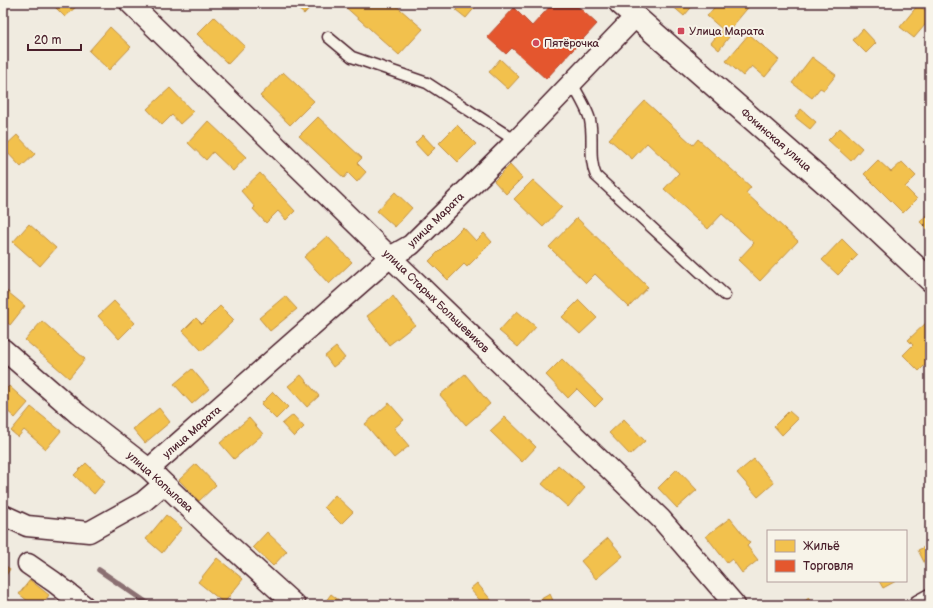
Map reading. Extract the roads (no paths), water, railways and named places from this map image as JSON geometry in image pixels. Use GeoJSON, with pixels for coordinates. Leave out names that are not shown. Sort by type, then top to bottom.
{"type":"FeatureCollection","features":[{"type":"Feature","properties":{"kind":"main road","name":"Фокинская улица"},"geometry":{"type":"LineString","coordinates":[[627,10],[847,202],[930,280]]}},
{"type":"Feature","properties":{"kind":"street","name":"улица Старых Большевиков"},"geometry":{"type":"LineString","coordinates":[[130,3],[661,519],[735,605]]}},
{"type":"Feature","properties":{"kind":"street","name":"улица Марата"},"geometry":{"type":"LineString","coordinates":[[149,469],[390,257],[412,245],[572,83],[627,10]]}},
{"type":"Feature","properties":{"kind":"street","name":"улица Копылова"},"geometry":{"type":"LineString","coordinates":[[3,349],[78,414],[149,469],[207,525],[295,605]]}},
{"type":"Feature","properties":{"kind":"street"},"geometry":{"type":"LineString","coordinates":[[3,514],[27,526],[88,532],[143,502],[164,484]]}},
{"type":"Feature","properties":{"kind":"street"},"geometry":{"type":"LineString","coordinates":[[28,564],[83,605]]}},
{"type":"Feature","properties":{"kind":"street"},"geometry":{"type":"LineString","coordinates":[[919,605],[930,599]]}},
{"type":"Feature","properties":{"kind":"lane"},"geometry":{"type":"LineString","coordinates":[[328,37],[352,57],[427,83],[516,141]]}},
{"type":"Feature","properties":{"kind":"lane"},"geometry":{"type":"LineString","coordinates":[[572,83],[590,119],[592,162],[596,176],[725,295]]}},
{"type":"Feature","properties":{"kind":"waterway"},"geometry":{"type":"LineString","coordinates":[[99,570],[150,605]]}},
{"type":"Feature","properties":{"kind":"place","name":"Улица Марата"},"geometry":{"type":"Point","coordinates":[681,31]}},
{"type":"Feature","properties":{"kind":"place","name":"Пятёрочка"},"geometry":{"type":"Point","coordinates":[536,43]}}]}
